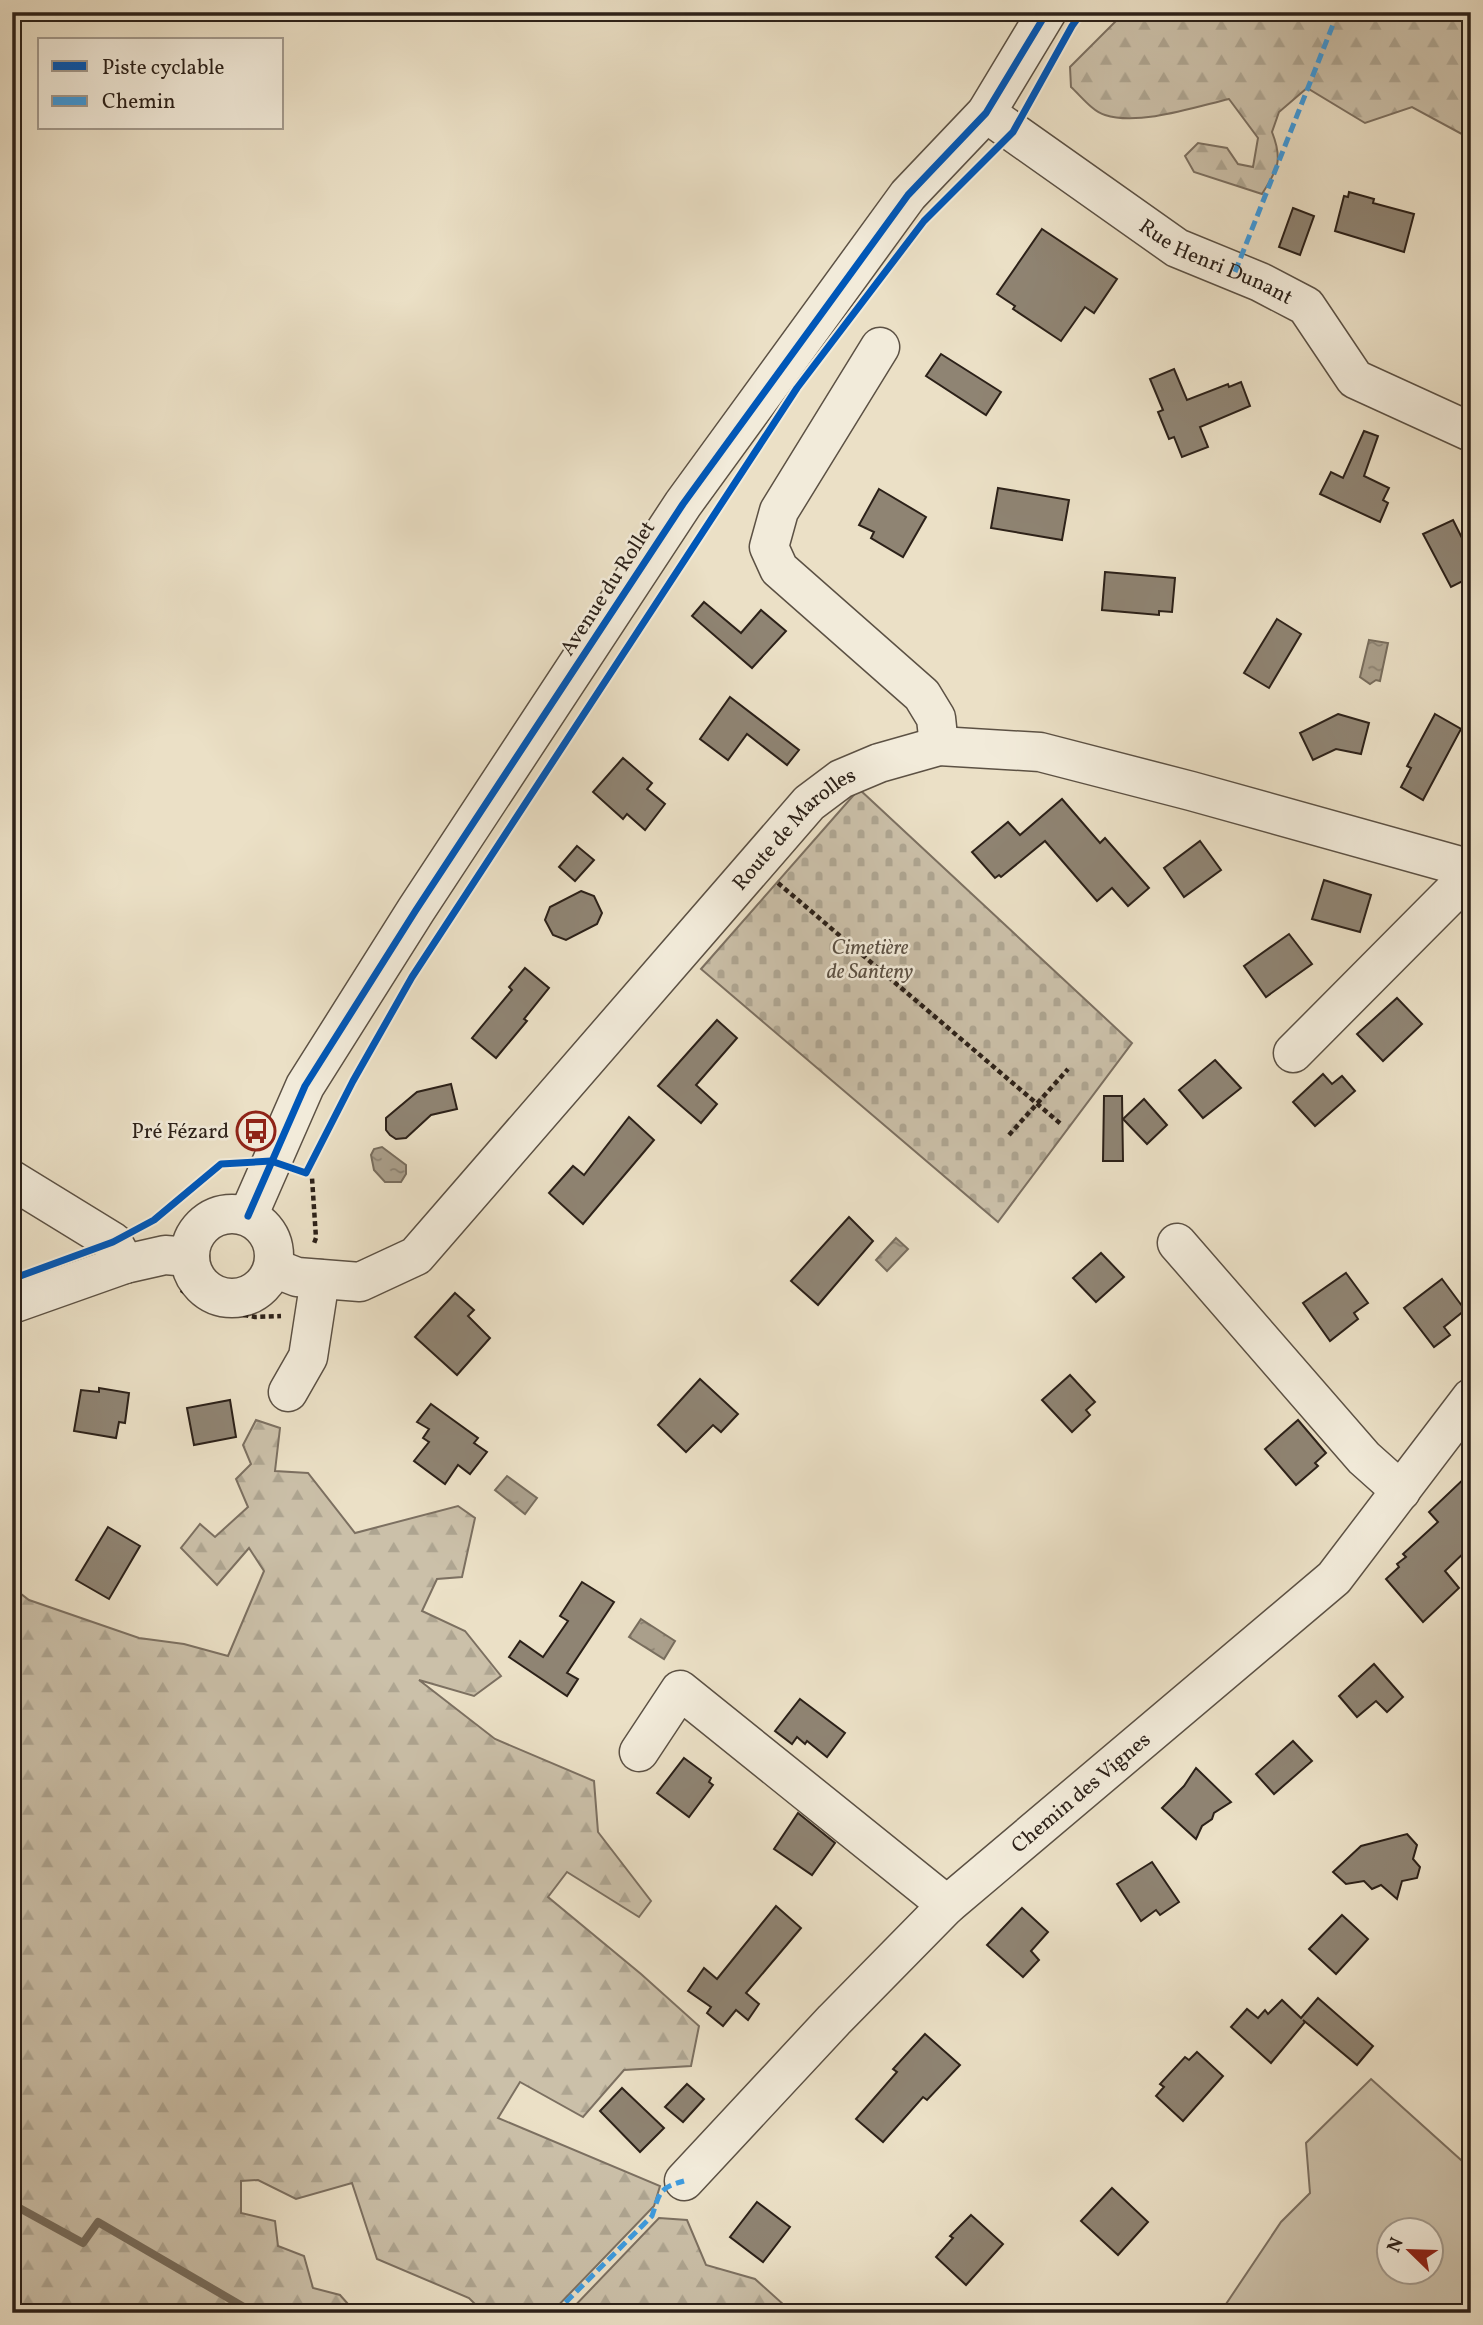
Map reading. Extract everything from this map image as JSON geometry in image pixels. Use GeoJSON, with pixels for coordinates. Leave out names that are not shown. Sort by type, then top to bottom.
{"type":"FeatureCollection","features":[{"type":"Feature","properties":{"kind":"street","name":"Avenue du Rollet"},"geometry":{"type":"LineString","coordinates":[[248,1216],[306,1086],[424,898],[683,505],[908,195],[986,113],[1047,12]]}},
{"type":"Feature","properties":{"kind":"street","name":"Rue Henri Dunant"},"geometry":{"type":"LineString","coordinates":[[986,113],[1177,248],[1260,282],[1306,306],[1355,379],[1471,432]]}},
{"type":"Feature","properties":{"kind":"street"},"geometry":{"type":"LineString","coordinates":[[880,347],[779,511],[769,547],[779,569],[922,695],[936,718],[939,746]]}},
{"type":"Feature","properties":{"kind":"street","name":"Route de Marolles"},"geometry":{"type":"LineString","coordinates":[[274,1268],[298,1277],[360,1282],[416,1256],[809,803],[841,779],[880,763],[939,746],[1040,752],[1469,868]]}},
{"type":"Feature","properties":{"kind":"street"},"geometry":{"type":"LineString","coordinates":[[1293,1053],[1454,892],[1469,868]]}},
{"type":"Feature","properties":{"kind":"street"},"geometry":{"type":"LineString","coordinates":[[12,1180],[113,1242],[125,1265]]}},
{"type":"Feature","properties":{"kind":"street"},"geometry":{"type":"LineString","coordinates":[[230,1213],[248,1216],[262,1225],[270,1236],[275,1249],[274,1268],[260,1289],[247,1296],[231,1299],[214,1295],[201,1285],[192,1270],[192,1242],[200,1228],[213,1218],[230,1213]]}},
{"type":"Feature","properties":{"kind":"street"},"geometry":{"type":"LineString","coordinates":[[1177,1243],[1364,1458],[1401,1491]]}},
{"type":"Feature","properties":{"kind":"street"},"geometry":{"type":"LineString","coordinates":[[12,1304],[125,1265],[165,1255],[190,1257]]}},
{"type":"Feature","properties":{"kind":"street"},"geometry":{"type":"LineString","coordinates":[[288,1392],[308,1357],[320,1279]]}},
{"type":"Feature","properties":{"kind":"street","name":"Chemin des Vignes"},"geometry":{"type":"LineString","coordinates":[[684,2181],[947,1905],[1334,1578],[1471,1398]]}},
{"type":"Feature","properties":{"kind":"street"},"geometry":{"type":"LineString","coordinates":[[639,1752],[680,1690],[947,1905]]}},
{"type":"Feature","properties":{"kind":"path"},"geometry":{"type":"LineString","coordinates":[[757,863],[1062,1125]]}},
{"type":"Feature","properties":{"kind":"path"},"geometry":{"type":"LineString","coordinates":[[1009,1135],[1068,1069]]}},
{"type":"Feature","properties":{"kind":"path"},"geometry":{"type":"LineString","coordinates":[[271,1161],[306,1172],[312,1161]]}},
{"type":"Feature","properties":{"kind":"green space"},"geometry":{"type":"Polygon","coordinates":[[[1121,12],[1471,12],[1471,139],[1412,107],[1365,123],[1307,88],[1279,112],[1272,132],[1277,150],[1277,164],[1262,194],[1194,172],[1185,156],[1198,143],[1227,148],[1238,164],[1253,167],[1258,138],[1229,99],[1150,117],[1119,118],[1096,110],[1071,87],[1070,67],[1118,19],[1121,12]]]}},
{"type":"Feature","properties":{"kind":"green space","name":"Cimetière de Santeny"},"geometry":{"type":"Polygon","coordinates":[[[859,789],[1132,1043],[998,1222],[701,969],[859,789]]]}},
{"type":"Feature","properties":{"kind":"green space"},"geometry":{"type":"Polygon","coordinates":[[[256,1420],[280,1428],[275,1471],[308,1473],[355,1533],[458,1506],[475,1518],[462,1577],[437,1579],[422,1611],[465,1631],[501,1676],[474,1696],[419,1680],[495,1739],[594,1781],[598,1832],[651,1901],[639,1917],[567,1872],[548,1897],[699,2026],[691,2066],[624,2070],[583,2117],[520,2082],[498,2118],[660,2186],[654,2206],[551,2313],[484,2313],[469,2298],[377,2259],[352,2183],[296,2199],[258,2180],[241,2181],[241,2213],[275,2221],[278,2246],[304,2256],[313,2288],[340,2295],[356,2313],[12,2313],[12,1587],[29,1600],[139,1638],[184,1644],[228,1656],[264,1571],[249,1548],[217,1585],[181,1548],[200,1524],[215,1537],[248,1507],[236,1479],[251,1464],[243,1445],[256,1420]]]}},
{"type":"Feature","properties":{"kind":"green space"},"geometry":{"type":"Polygon","coordinates":[[[1371,2079],[1471,2169],[1471,2313],[1220,2313],[1281,2222],[1310,2193],[1306,2143],[1371,2079]]]}},
{"type":"Feature","properties":{"kind":"green space"},"geometry":{"type":"Polygon","coordinates":[[[659,2218],[687,2220],[706,2265],[755,2279],[784,2305],[777,2313],[568,2313],[659,2218]]]}},
{"type":"Feature","properties":{"kind":"water"},"geometry":{"type":"Polygon","coordinates":[[[1369,640],[1388,643],[1380,681],[1376,680],[1370,684],[1360,677],[1369,640]]]}},
{"type":"Feature","properties":{"kind":"water"},"geometry":{"type":"Polygon","coordinates":[[[382,1147],[406,1165],[406,1174],[401,1182],[385,1182],[374,1170],[371,1155],[374,1149],[382,1147]]]}},
{"type":"Feature","properties":{"kind":"water"},"geometry":{"type":"Polygon","coordinates":[[[896,1238],[908,1249],[887,1271],[876,1260],[896,1238]]]}},
{"type":"Feature","properties":{"kind":"water"},"geometry":{"type":"Polygon","coordinates":[[[507,1476],[537,1498],[525,1514],[495,1490],[507,1476]]]}},
{"type":"Feature","properties":{"kind":"water"},"geometry":{"type":"Polygon","coordinates":[[[641,1619],[675,1641],[664,1659],[629,1637],[641,1619]]]}},
{"type":"Feature","properties":{"kind":"building"},"geometry":{"type":"Polygon","coordinates":[[[1349,192],[1374,199],[1373,203],[1414,214],[1404,252],[1335,231],[1344,196],[1348,197],[1349,192]]]}},
{"type":"Feature","properties":{"kind":"building"},"geometry":{"type":"Polygon","coordinates":[[[1293,208],[1314,216],[1300,255],[1279,247],[1293,208]]]}},
{"type":"Feature","properties":{"kind":"building"},"geometry":{"type":"Polygon","coordinates":[[[1042,229],[1117,279],[1094,313],[1085,307],[1061,341],[1013,309],[1015,306],[997,294],[1042,229]]]}},
{"type":"Feature","properties":{"kind":"building"},"geometry":{"type":"Polygon","coordinates":[[[941,354],[1001,392],[986,415],[926,376],[941,354]]]}},
{"type":"Feature","properties":{"kind":"building"},"geometry":{"type":"Polygon","coordinates":[[[1174,369],[1187,400],[1228,384],[1229,387],[1241,382],[1250,406],[1200,427],[1208,447],[1182,457],[1174,437],[1169,439],[1158,412],[1163,410],[1150,379],[1174,369]]]}},
{"type":"Feature","properties":{"kind":"building"},"geometry":{"type":"Polygon","coordinates":[[[1364,431],[1378,436],[1364,476],[1389,488],[1383,500],[1388,503],[1380,522],[1320,494],[1331,472],[1343,478],[1364,431]]]}},
{"type":"Feature","properties":{"kind":"building"},"geometry":{"type":"Polygon","coordinates":[[[998,488],[1069,500],[1062,540],[991,528],[998,488]]]}},
{"type":"Feature","properties":{"kind":"building"},"geometry":{"type":"Polygon","coordinates":[[[879,489],[926,517],[903,557],[871,538],[874,532],[859,525],[879,489]]]}},
{"type":"Feature","properties":{"kind":"building"},"geometry":{"type":"Polygon","coordinates":[[[1453,520],[1471,556],[1471,577],[1451,587],[1423,534],[1453,520]]]}},
{"type":"Feature","properties":{"kind":"building"},"geometry":{"type":"Polygon","coordinates":[[[1105,572],[1175,578],[1172,612],[1159,611],[1159,615],[1102,610],[1105,572]]]}},
{"type":"Feature","properties":{"kind":"building"},"geometry":{"type":"Polygon","coordinates":[[[704,602],[741,633],[761,610],[786,631],[752,668],[692,616],[704,602]]]}},
{"type":"Feature","properties":{"kind":"building"},"geometry":{"type":"Polygon","coordinates":[[[1277,619],[1301,634],[1269,688],[1244,673],[1277,619]]]}},
{"type":"Feature","properties":{"kind":"building"},"geometry":{"type":"Polygon","coordinates":[[[730,697],[799,750],[787,765],[747,734],[728,760],[700,739],[730,697]]]}},
{"type":"Feature","properties":{"kind":"building"},"geometry":{"type":"Polygon","coordinates":[[[1338,714],[1369,723],[1361,754],[1336,749],[1313,760],[1300,733],[1338,714]]]}},
{"type":"Feature","properties":{"kind":"building"},"geometry":{"type":"Polygon","coordinates":[[[1435,714],[1461,729],[1423,800],[1401,787],[1411,768],[1407,766],[1435,714]]]}},
{"type":"Feature","properties":{"kind":"building"},"geometry":{"type":"Polygon","coordinates":[[[623,758],[652,783],[647,789],[665,804],[645,830],[627,814],[623,819],[593,792],[623,758]]]}},
{"type":"Feature","properties":{"kind":"building"},"geometry":{"type":"Polygon","coordinates":[[[1062,799],[1100,843],[1105,838],[1149,888],[1128,906],[1112,888],[1097,901],[1045,841],[1001,877],[999,875],[995,878],[972,852],[1008,822],[1020,835],[1062,799]]]}},
{"type":"Feature","properties":{"kind":"building"},"geometry":{"type":"Polygon","coordinates":[[[1200,841],[1221,870],[1184,897],[1164,868],[1200,841]]]}},
{"type":"Feature","properties":{"kind":"building"},"geometry":{"type":"Polygon","coordinates":[[[577,846],[594,860],[575,881],[559,867],[577,846]]]}},
{"type":"Feature","properties":{"kind":"building"},"geometry":{"type":"Polygon","coordinates":[[[1324,880],[1371,895],[1360,932],[1312,919],[1324,880]]]}},
{"type":"Feature","properties":{"kind":"building"},"geometry":{"type":"Polygon","coordinates":[[[581,891],[594,896],[602,913],[597,924],[566,940],[553,935],[545,920],[550,907],[581,891]]]}},
{"type":"Feature","properties":{"kind":"building"},"geometry":{"type":"Polygon","coordinates":[[[1289,934],[1312,964],[1266,997],[1244,966],[1289,934]]]}},
{"type":"Feature","properties":{"kind":"building"},"geometry":{"type":"Polygon","coordinates":[[[525,968],[549,988],[524,1019],[527,1021],[496,1058],[472,1038],[512,990],[509,987],[525,968]]]}},
{"type":"Feature","properties":{"kind":"building"},"geometry":{"type":"Polygon","coordinates":[[[1397,998],[1422,1024],[1383,1061],[1357,1034],[1397,998]]]}},
{"type":"Feature","properties":{"kind":"building"},"geometry":{"type":"Polygon","coordinates":[[[717,1020],[737,1038],[696,1085],[717,1104],[701,1123],[658,1086],[717,1020]]]}},
{"type":"Feature","properties":{"kind":"building"},"geometry":{"type":"Polygon","coordinates":[[[1215,1060],[1241,1088],[1203,1118],[1179,1090],[1215,1060]]]}},
{"type":"Feature","properties":{"kind":"building"},"geometry":{"type":"Polygon","coordinates":[[[1323,1074],[1332,1084],[1342,1076],[1355,1091],[1315,1126],[1293,1102],[1323,1074]]]}},
{"type":"Feature","properties":{"kind":"building"},"geometry":{"type":"Polygon","coordinates":[[[451,1084],[457,1109],[431,1115],[406,1138],[396,1139],[386,1130],[386,1118],[417,1092],[451,1084]]]}},
{"type":"Feature","properties":{"kind":"building"},"geometry":{"type":"Polygon","coordinates":[[[1104,1096],[1122,1096],[1123,1161],[1103,1161],[1104,1096]]]}},
{"type":"Feature","properties":{"kind":"building"},"geometry":{"type":"Polygon","coordinates":[[[1144,1099],[1167,1125],[1147,1144],[1123,1119],[1144,1099]]]}},
{"type":"Feature","properties":{"kind":"building"},"geometry":{"type":"Polygon","coordinates":[[[629,1117],[654,1140],[583,1224],[549,1193],[573,1166],[584,1175],[629,1117]]]}},
{"type":"Feature","properties":{"kind":"building"},"geometry":{"type":"Polygon","coordinates":[[[849,1217],[873,1241],[818,1305],[791,1281],[849,1217]]]}},
{"type":"Feature","properties":{"kind":"building"},"geometry":{"type":"Polygon","coordinates":[[[1101,1253],[1124,1277],[1096,1302],[1073,1278],[1101,1253]]]}},
{"type":"Feature","properties":{"kind":"building"},"geometry":{"type":"Polygon","coordinates":[[[1346,1273],[1368,1303],[1354,1313],[1358,1319],[1330,1341],[1303,1303],[1346,1273]]]}},
{"type":"Feature","properties":{"kind":"building"},"geometry":{"type":"Polygon","coordinates":[[[1442,1279],[1465,1310],[1444,1327],[1450,1335],[1434,1347],[1404,1308],[1442,1279]]]}},
{"type":"Feature","properties":{"kind":"building"},"geometry":{"type":"Polygon","coordinates":[[[455,1293],[474,1310],[468,1316],[490,1338],[457,1375],[415,1337],[455,1293]]]}},
{"type":"Feature","properties":{"kind":"building"},"geometry":{"type":"Polygon","coordinates":[[[1070,1375],[1095,1402],[1086,1410],[1090,1415],[1072,1432],[1042,1400],[1070,1375]]]}},
{"type":"Feature","properties":{"kind":"building"},"geometry":{"type":"Polygon","coordinates":[[[700,1379],[738,1414],[721,1432],[713,1425],[686,1452],[658,1425],[700,1379]]]}},
{"type":"Feature","properties":{"kind":"building"},"geometry":{"type":"Polygon","coordinates":[[[99,1388],[129,1393],[125,1423],[119,1422],[116,1438],[74,1431],[81,1390],[99,1392],[99,1388]]]}},
{"type":"Feature","properties":{"kind":"building"},"geometry":{"type":"Polygon","coordinates":[[[230,1400],[236,1437],[194,1445],[187,1408],[230,1400]]]}},
{"type":"Feature","properties":{"kind":"building"},"geometry":{"type":"Polygon","coordinates":[[[431,1404],[478,1438],[474,1443],[487,1452],[470,1474],[458,1465],[445,1484],[414,1461],[429,1442],[423,1438],[429,1429],[417,1422],[431,1404]]]}},
{"type":"Feature","properties":{"kind":"building"},"geometry":{"type":"Polygon","coordinates":[[[1298,1420],[1326,1453],[1315,1463],[1318,1466],[1296,1485],[1265,1449],[1298,1420]]]}},
{"type":"Feature","properties":{"kind":"building"},"geometry":{"type":"Polygon","coordinates":[[[1471,1472],[1471,1546],[1445,1571],[1459,1588],[1423,1622],[1386,1579],[1406,1557],[1403,1554],[1438,1522],[1429,1512],[1471,1472]]]}},
{"type":"Feature","properties":{"kind":"building"},"geometry":{"type":"Polygon","coordinates":[[[108,1527],[140,1546],[109,1599],[76,1580],[108,1527]]]}},
{"type":"Feature","properties":{"kind":"building"},"geometry":{"type":"Polygon","coordinates":[[[582,1582],[614,1602],[567,1673],[578,1679],[567,1696],[509,1657],[520,1641],[543,1657],[568,1621],[560,1616],[582,1582]]]}},
{"type":"Feature","properties":{"kind":"building"},"geometry":{"type":"Polygon","coordinates":[[[1374,1664],[1403,1697],[1387,1712],[1376,1701],[1357,1717],[1339,1696],[1374,1664]]]}},
{"type":"Feature","properties":{"kind":"building"},"geometry":{"type":"Polygon","coordinates":[[[800,1699],[845,1733],[827,1757],[807,1741],[805,1744],[797,1737],[792,1744],[775,1731],[800,1699]]]}},
{"type":"Feature","properties":{"kind":"building"},"geometry":{"type":"Polygon","coordinates":[[[1293,1741],[1312,1761],[1274,1794],[1256,1774],[1293,1741]]]}},
{"type":"Feature","properties":{"kind":"building"},"geometry":{"type":"Polygon","coordinates":[[[684,1758],[711,1778],[709,1782],[713,1785],[689,1817],[657,1793],[684,1758]]]}},
{"type":"Feature","properties":{"kind":"building"},"geometry":{"type":"Polygon","coordinates":[[[1196,1768],[1231,1802],[1214,1813],[1212,1819],[1202,1826],[1196,1839],[1162,1808],[1184,1786],[1196,1768]]]}},
{"type":"Feature","properties":{"kind":"building"},"geometry":{"type":"Polygon","coordinates":[[[798,1813],[835,1843],[812,1875],[774,1849],[798,1813]]]}},
{"type":"Feature","properties":{"kind":"building"},"geometry":{"type":"Polygon","coordinates":[[[1407,1834],[1417,1845],[1413,1859],[1420,1867],[1417,1878],[1402,1881],[1397,1899],[1381,1885],[1372,1889],[1364,1881],[1346,1884],[1333,1872],[1361,1846],[1407,1834]]]}},
{"type":"Feature","properties":{"kind":"building"},"geometry":{"type":"Polygon","coordinates":[[[1152,1862],[1179,1902],[1160,1915],[1156,1910],[1141,1921],[1117,1884],[1152,1862]]]}},
{"type":"Feature","properties":{"kind":"building"},"geometry":{"type":"Polygon","coordinates":[[[776,1906],[801,1928],[746,1993],[759,2004],[748,2020],[736,2010],[723,2026],[707,2013],[711,2007],[688,1991],[704,1968],[717,1979],[776,1906]]]}},
{"type":"Feature","properties":{"kind":"building"},"geometry":{"type":"Polygon","coordinates":[[[1022,1908],[1048,1932],[1031,1951],[1039,1960],[1023,1977],[987,1945],[1022,1908]]]}},
{"type":"Feature","properties":{"kind":"building"},"geometry":{"type":"Polygon","coordinates":[[[1342,1915],[1368,1939],[1336,1974],[1309,1949],[1342,1915]]]}},
{"type":"Feature","properties":{"kind":"building"},"geometry":{"type":"Polygon","coordinates":[[[1318,1998],[1373,2046],[1357,2065],[1303,2020],[1305,2022],[1271,2063],[1231,2027],[1247,2009],[1258,2018],[1265,2010],[1268,2014],[1282,2000],[1301,2018],[1318,1998]]]}},
{"type":"Feature","properties":{"kind":"building"},"geometry":{"type":"Polygon","coordinates":[[[925,2034],[960,2065],[927,2100],[923,2097],[883,2142],[856,2119],[897,2072],[893,2069],[925,2034]]]}},
{"type":"Feature","properties":{"kind":"building"},"geometry":{"type":"Polygon","coordinates":[[[1197,2052],[1223,2076],[1183,2121],[1156,2096],[1164,2087],[1160,2084],[1185,2057],[1189,2060],[1197,2052]]]}},
{"type":"Feature","properties":{"kind":"building"},"geometry":{"type":"Polygon","coordinates":[[[687,2084],[704,2099],[683,2122],[665,2107],[687,2084]]]}},
{"type":"Feature","properties":{"kind":"building"},"geometry":{"type":"Polygon","coordinates":[[[622,2088],[664,2128],[640,2152],[600,2111],[622,2088]]]}},
{"type":"Feature","properties":{"kind":"building"},"geometry":{"type":"Polygon","coordinates":[[[1112,2188],[1148,2222],[1118,2255],[1081,2221],[1112,2188]]]}},
{"type":"Feature","properties":{"kind":"building"},"geometry":{"type":"Polygon","coordinates":[[[757,2202],[790,2227],[763,2262],[730,2237],[757,2202]]]}},
{"type":"Feature","properties":{"kind":"building"},"geometry":{"type":"Polygon","coordinates":[[[971,2215],[1003,2244],[966,2285],[936,2257],[953,2238],[950,2236],[971,2215]]]}},
{"type":"Feature","properties":{"kind":"waterway"},"geometry":{"type":"LineString","coordinates":[[12,2204],[83,2243],[98,2222],[254,2313]]}},
{"type":"Feature","properties":{"kind":"marked path"},"geometry":{"type":"LineString","coordinates":[[1235,272],[1338,12]]}},
{"type":"Feature","properties":{"kind":"marked path"},"geometry":{"type":"LineString","coordinates":[[555,2313],[652,2216],[662,2192],[684,2181]]}},
{"type":"Feature","properties":{"kind":"cycle path"},"geometry":{"type":"LineString","coordinates":[[248,1216],[305,1086],[416,910],[683,504],[908,195],[986,113],[1047,12]]}},
{"type":"Feature","properties":{"kind":"cycle path"},"geometry":{"type":"LineString","coordinates":[[12,1279],[113,1242],[154,1220],[221,1164],[271,1161],[306,1173],[353,1081],[412,977],[797,388],[924,221],[1013,132],[1082,12]]}},
{"type":"Feature","properties":{"kind":"place","name":"Pré Fézard"},"geometry":{"type":"Point","coordinates":[256,1131]}}]}
